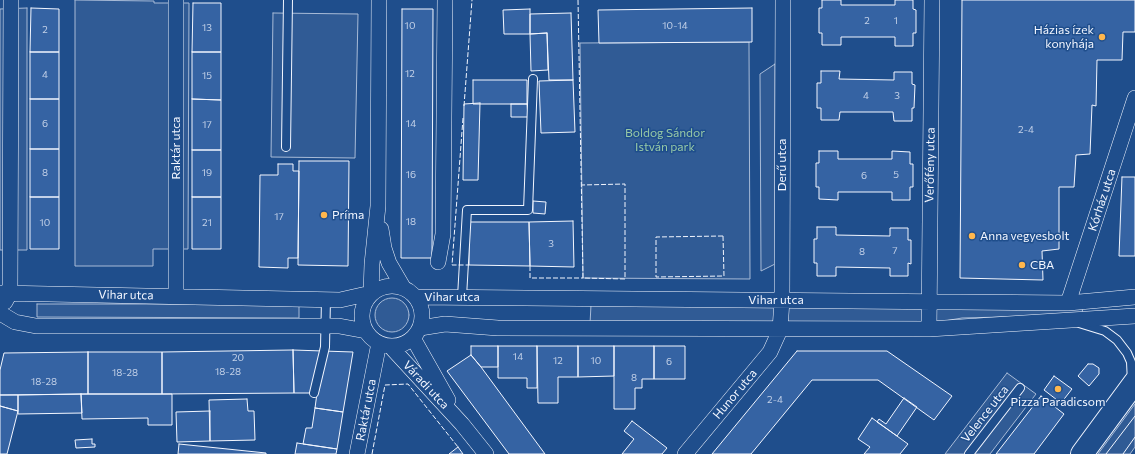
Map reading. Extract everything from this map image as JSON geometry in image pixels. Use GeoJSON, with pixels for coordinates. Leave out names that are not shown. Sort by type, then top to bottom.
{"type":"FeatureCollection","features":[{"type":"Feature","properties":{"kind":"main road"},"geometry":{"type":"LineString","coordinates":[[1082,454],[1133,385]]}},
{"type":"Feature","properties":{"kind":"street"},"geometry":{"type":"LineString","coordinates":[[0,309],[5,293],[11,0]]}},
{"type":"Feature","properties":{"kind":"street","name":"Raktár utca"},"geometry":{"type":"LineString","coordinates":[[176,0],[176,296]]}},
{"type":"Feature","properties":{"kind":"street"},"geometry":{"type":"LineString","coordinates":[[379,0],[378,206],[372,264],[371,293],[364,305],[362,318],[366,331],[372,338],[385,345],[402,345],[417,333],[445,324],[498,328],[929,330],[1135,316]]}},
{"type":"Feature","properties":{"kind":"street"},"geometry":{"type":"LineString","coordinates":[[438,262],[442,234],[445,0]]}},
{"type":"Feature","properties":{"kind":"street","name":"Derű utca"},"geometry":{"type":"LineString","coordinates":[[780,330],[782,300],[783,0]]}},
{"type":"Feature","properties":{"kind":"street","name":"Verőfény utca"},"geometry":{"type":"LineString","coordinates":[[929,330],[928,301],[932,0]]}},
{"type":"Feature","properties":{"kind":"street","name":"Kórház utca"},"geometry":{"type":"LineString","coordinates":[[1068,303],[1135,98]]}},
{"type":"Feature","properties":{"kind":"street"},"geometry":{"type":"LineString","coordinates":[[378,206],[384,248],[389,263],[403,287],[417,297],[422,312],[417,333]]}},
{"type":"Feature","properties":{"kind":"street"},"geometry":{"type":"LineString","coordinates":[[371,293],[387,286],[403,287]]}},
{"type":"Feature","properties":{"kind":"street","name":"Vihar utca"},"geometry":{"type":"LineString","coordinates":[[5,293],[340,300],[371,293]]}},
{"type":"Feature","properties":{"kind":"street","name":"Vihar utca"},"geometry":{"type":"LineString","coordinates":[[417,297],[1068,303],[1135,297]]}},
{"type":"Feature","properties":{"kind":"street"},"geometry":{"type":"LineString","coordinates":[[0,313],[15,322],[36,326],[339,326],[366,331]]}},
{"type":"Feature","properties":{"kind":"street","name":"Hunor utca"},"geometry":{"type":"LineString","coordinates":[[685,454],[770,352],[780,330]]}},
{"type":"Feature","properties":{"kind":"street","name":"Váradi utca"},"geometry":{"type":"LineString","coordinates":[[417,333],[462,424]]}},
{"type":"Feature","properties":{"kind":"street","name":"Raktár utca"},"geometry":{"type":"LineString","coordinates":[[357,454],[385,345]]}},
{"type":"Feature","properties":{"kind":"street","name":"Váradi utca"},"geometry":{"type":"LineString","coordinates":[[385,345],[462,424],[486,454]]}},
{"type":"Feature","properties":{"kind":"lane"},"geometry":{"type":"LineString","coordinates":[[286,147],[288,0]]}},
{"type":"Feature","properties":{"kind":"lane"},"geometry":{"type":"LineString","coordinates":[[462,297],[467,210],[528,210],[533,79]]}},
{"type":"Feature","properties":{"kind":"lane"},"geometry":{"type":"LineString","coordinates":[[314,393],[325,347],[326,299]]}},
{"type":"Feature","properties":{"kind":"lane"},"geometry":{"type":"LineString","coordinates":[[1073,321],[1105,332],[1117,340],[1127,353],[1131,362],[1133,385]]}},
{"type":"Feature","properties":{"kind":"lane","name":"Velence utca"},"geometry":{"type":"LineString","coordinates":[[969,454],[1020,388]]}},
{"type":"Feature","properties":{"kind":"shaded area"},"geometry":{"type":"Polygon","coordinates":[[[75,0],[189,3],[188,249],[153,249],[153,266],[75,266],[75,0]]]}},
{"type":"Feature","properties":{"kind":"shaded area"},"geometry":{"type":"Polygon","coordinates":[[[27,8],[27,250],[0,250],[0,9],[27,8]]]}},
{"type":"Feature","properties":{"kind":"shaded area"},"geometry":{"type":"Polygon","coordinates":[[[273,13],[358,14],[355,158],[271,157],[273,13]]]}},
{"type":"Feature","properties":{"kind":"shaded area","name":"Boldog Sándor István park"},"geometry":{"type":"Polygon","coordinates":[[[749,42],[750,279],[583,278],[580,43],[749,42]]]}},
{"type":"Feature","properties":{"kind":"shaded area"},"geometry":{"type":"Polygon","coordinates":[[[775,64],[775,264],[761,271],[760,74],[775,64]]]}},
{"type":"Feature","properties":{"kind":"shaded area"},"geometry":{"type":"Polygon","coordinates":[[[392,298],[404,303],[409,315],[404,327],[392,332],[380,327],[375,315],[380,303],[392,298]]]}},
{"type":"Feature","properties":{"kind":"shaded area"},"geometry":{"type":"Polygon","coordinates":[[[37,304],[299,304],[299,318],[37,317],[37,304]]]}},
{"type":"Feature","properties":{"kind":"shaded area"},"geometry":{"type":"Polygon","coordinates":[[[591,305],[1083,305],[1082,315],[962,318],[915,326],[590,324],[591,305]]]}},
{"type":"Feature","properties":{"kind":"shaded area"},"geometry":{"type":"Polygon","coordinates":[[[1007,373],[1036,394],[990,454],[945,454],[1007,373]]]}},
{"type":"Feature","properties":{"kind":"shaded area"},"geometry":{"type":"Polygon","coordinates":[[[1135,404],[1135,447],[1130,454],[1098,454],[1135,404]]]}},
{"type":"Feature","properties":{"kind":"building"},"geometry":{"type":"Polygon","coordinates":[[[822,0],[841,0],[841,5],[895,5],[895,0],[913,0],[913,9],[916,10],[916,33],[913,33],[913,46],[895,46],[895,37],[841,37],[841,45],[822,45],[822,33],[819,33],[819,8],[822,8],[822,0]]]}},
{"type":"Feature","properties":{"kind":"building"},"geometry":{"type":"Polygon","coordinates":[[[962,0],[1135,0],[1135,32],[1123,32],[1122,60],[1097,60],[1096,106],[1092,105],[1090,154],[1076,155],[1074,187],[1059,187],[1059,249],[1042,251],[1043,280],[960,278],[962,0]]]}},
{"type":"Feature","properties":{"kind":"building"},"geometry":{"type":"Polygon","coordinates":[[[193,3],[221,3],[221,52],[192,52],[193,3]]]}},
{"type":"Feature","properties":{"kind":"building"},"geometry":{"type":"Polygon","coordinates":[[[31,8],[59,9],[59,52],[30,52],[31,8]]]}},
{"type":"Feature","properties":{"kind":"building"},"geometry":{"type":"Polygon","coordinates":[[[752,8],[752,42],[599,43],[598,10],[752,8]]]}},
{"type":"Feature","properties":{"kind":"building"},"geometry":{"type":"Polygon","coordinates":[[[402,9],[433,9],[432,258],[401,258],[402,9]]]}},
{"type":"Feature","properties":{"kind":"building"},"geometry":{"type":"Polygon","coordinates":[[[530,9],[530,34],[504,34],[503,10],[530,9]]]}},
{"type":"Feature","properties":{"kind":"building"},"geometry":{"type":"Polygon","coordinates":[[[571,13],[573,80],[549,80],[547,33],[530,34],[530,14],[571,13]]]}},
{"type":"Feature","properties":{"kind":"building"},"geometry":{"type":"Polygon","coordinates":[[[547,33],[548,70],[531,71],[530,34],[547,33]]]}},
{"type":"Feature","properties":{"kind":"building"},"geometry":{"type":"Polygon","coordinates":[[[30,52],[59,52],[59,99],[30,99],[30,52]]]}},
{"type":"Feature","properties":{"kind":"building"},"geometry":{"type":"Polygon","coordinates":[[[192,52],[221,52],[221,100],[192,99],[192,52]]]}},
{"type":"Feature","properties":{"kind":"building"},"geometry":{"type":"Polygon","coordinates":[[[821,71],[840,71],[839,79],[894,80],[894,72],[912,72],[912,84],[915,85],[912,121],[894,121],[893,112],[840,112],[839,120],[821,120],[821,108],[817,108],[817,83],[821,83],[821,71]]]}},
{"type":"Feature","properties":{"kind":"building"},"geometry":{"type":"Polygon","coordinates":[[[473,80],[527,80],[527,104],[473,104],[473,80]]]}},
{"type":"Feature","properties":{"kind":"building"},"geometry":{"type":"Polygon","coordinates":[[[573,80],[575,132],[541,133],[539,81],[573,80]]]}},
{"type":"Feature","properties":{"kind":"building"},"geometry":{"type":"Polygon","coordinates":[[[30,99],[59,99],[59,149],[30,149],[30,99]]]}},
{"type":"Feature","properties":{"kind":"building"},"geometry":{"type":"Polygon","coordinates":[[[192,99],[221,100],[221,150],[192,150],[192,99]]]}},
{"type":"Feature","properties":{"kind":"building"},"geometry":{"type":"Polygon","coordinates":[[[480,103],[478,180],[463,180],[464,104],[480,103]]]}},
{"type":"Feature","properties":{"kind":"building"},"geometry":{"type":"Polygon","coordinates":[[[511,104],[527,104],[528,117],[511,117],[511,104]]]}},
{"type":"Feature","properties":{"kind":"building"},"geometry":{"type":"Polygon","coordinates":[[[30,149],[59,149],[59,197],[30,197],[30,149]]]}},
{"type":"Feature","properties":{"kind":"building"},"geometry":{"type":"Polygon","coordinates":[[[192,150],[221,150],[221,197],[192,197],[192,150]]]}},
{"type":"Feature","properties":{"kind":"building"},"geometry":{"type":"Polygon","coordinates":[[[819,151],[838,151],[838,159],[892,159],[892,151],[910,152],[910,164],[913,164],[913,187],[910,187],[910,200],[892,200],[892,192],[838,192],[838,200],[819,199],[819,187],[816,187],[816,163],[819,163],[819,151]]]}},
{"type":"Feature","properties":{"kind":"building","name":"Príma"},"geometry":{"type":"Polygon","coordinates":[[[299,161],[349,161],[348,266],[298,265],[299,161]]]}},
{"type":"Feature","properties":{"kind":"building"},"geometry":{"type":"Polygon","coordinates":[[[278,164],[293,164],[293,171],[299,171],[298,258],[288,258],[288,268],[259,267],[260,175],[278,175],[278,164]]]}},
{"type":"Feature","properties":{"kind":"building"},"geometry":{"type":"Polygon","coordinates":[[[1122,177],[1135,177],[1135,256],[1119,256],[1122,177]]]}},
{"type":"Feature","properties":{"kind":"building"},"geometry":{"type":"Polygon","coordinates":[[[30,197],[59,197],[59,249],[30,249],[30,197]]]}},
{"type":"Feature","properties":{"kind":"building"},"geometry":{"type":"Polygon","coordinates":[[[192,197],[221,197],[221,249],[192,249],[192,197]]]}},
{"type":"Feature","properties":{"kind":"building"},"geometry":{"type":"Polygon","coordinates":[[[533,201],[546,202],[545,214],[533,213],[533,201]]]}},
{"type":"Feature","properties":{"kind":"building"},"geometry":{"type":"Polygon","coordinates":[[[573,221],[574,267],[530,266],[529,222],[573,221]]]}},
{"type":"Feature","properties":{"kind":"building"},"geometry":{"type":"Polygon","coordinates":[[[469,222],[529,222],[530,266],[469,265],[469,222]]]}},
{"type":"Feature","properties":{"kind":"building"},"geometry":{"type":"Polygon","coordinates":[[[817,227],[836,227],[836,235],[890,236],[890,228],[908,228],[908,240],[911,240],[911,264],[908,263],[908,276],[890,276],[890,268],[836,267],[836,276],[817,276],[817,263],[814,263],[814,239],[817,239],[817,227]]]}},
{"type":"Feature","properties":{"kind":"building"},"geometry":{"type":"Polygon","coordinates":[[[471,346],[498,346],[498,367],[481,367],[471,355],[471,346]]]}},
{"type":"Feature","properties":{"kind":"building"},"geometry":{"type":"Polygon","coordinates":[[[498,346],[537,346],[537,388],[527,388],[527,378],[498,378],[498,346]]]}},
{"type":"Feature","properties":{"kind":"building"},"geometry":{"type":"Polygon","coordinates":[[[537,346],[578,346],[578,377],[558,377],[558,403],[538,403],[537,346]]]}},
{"type":"Feature","properties":{"kind":"building"},"geometry":{"type":"Polygon","coordinates":[[[578,346],[614,346],[614,376],[578,377],[578,346]]]}},
{"type":"Feature","properties":{"kind":"building"},"geometry":{"type":"Polygon","coordinates":[[[614,346],[654,346],[654,379],[642,379],[642,388],[635,388],[635,409],[614,409],[614,346]]]}},
{"type":"Feature","properties":{"kind":"building"},"geometry":{"type":"Polygon","coordinates":[[[654,346],[685,346],[685,379],[654,379],[654,346]]]}},
{"type":"Feature","properties":{"kind":"building"},"geometry":{"type":"Polygon","coordinates":[[[293,350],[294,393],[162,394],[162,352],[293,350]]]}},
{"type":"Feature","properties":{"kind":"building"},"geometry":{"type":"Polygon","coordinates":[[[293,350],[353,352],[343,412],[315,408],[317,393],[294,393],[293,350]]]}},
{"type":"Feature","properties":{"kind":"building"},"geometry":{"type":"Polygon","coordinates":[[[797,351],[887,351],[952,396],[934,420],[878,380],[812,380],[751,454],[712,454],[797,351]]]}},
{"type":"Feature","properties":{"kind":"building"},"geometry":{"type":"Polygon","coordinates":[[[88,352],[162,352],[162,394],[88,394],[88,352]]]}},
{"type":"Feature","properties":{"kind":"building"},"geometry":{"type":"Polygon","coordinates":[[[88,352],[88,394],[0,395],[0,370],[4,353],[88,352]]]}},
{"type":"Feature","properties":{"kind":"building"},"geometry":{"type":"Polygon","coordinates":[[[471,355],[545,454],[509,454],[447,371],[471,355]]]}},
{"type":"Feature","properties":{"kind":"building"},"geometry":{"type":"Polygon","coordinates":[[[1088,364],[1093,364],[1099,368],[1099,374],[1089,386],[1078,376],[1088,364]]]}},
{"type":"Feature","properties":{"kind":"building","name":"Pizza Paradicsom"},"geometry":{"type":"Polygon","coordinates":[[[1054,376],[1072,389],[1061,403],[1044,390],[1054,376]]]}},
{"type":"Feature","properties":{"kind":"building"},"geometry":{"type":"Polygon","coordinates":[[[81,394],[82,413],[18,414],[18,395],[81,394]]]}},
{"type":"Feature","properties":{"kind":"building"},"geometry":{"type":"Polygon","coordinates":[[[81,394],[172,394],[172,425],[148,425],[148,418],[82,419],[81,394]]]}},
{"type":"Feature","properties":{"kind":"building"},"geometry":{"type":"Polygon","coordinates":[[[0,395],[18,395],[18,411],[0,406],[0,395]]]}},
{"type":"Feature","properties":{"kind":"building"},"geometry":{"type":"Polygon","coordinates":[[[1041,396],[1064,414],[1034,454],[996,454],[1041,396]]]}},
{"type":"Feature","properties":{"kind":"building"},"geometry":{"type":"Polygon","coordinates":[[[904,398],[917,407],[897,436],[877,422],[879,419],[886,424],[904,398]]]}},
{"type":"Feature","properties":{"kind":"building"},"geometry":{"type":"Polygon","coordinates":[[[247,399],[248,411],[254,411],[255,440],[210,441],[209,400],[247,399]]]}},
{"type":"Feature","properties":{"kind":"building"},"geometry":{"type":"Polygon","coordinates":[[[0,406],[18,411],[7,454],[0,454],[0,406]]]}},
{"type":"Feature","properties":{"kind":"building"},"geometry":{"type":"Polygon","coordinates":[[[315,408],[343,412],[337,449],[303,444],[306,428],[312,428],[315,408]]]}},
{"type":"Feature","properties":{"kind":"building"},"geometry":{"type":"Polygon","coordinates":[[[210,411],[210,441],[177,442],[176,412],[210,411]]]}},
{"type":"Feature","properties":{"kind":"building"},"geometry":{"type":"Polygon","coordinates":[[[872,418],[908,444],[900,454],[864,454],[870,447],[858,439],[872,418]]]}},
{"type":"Feature","properties":{"kind":"building"},"geometry":{"type":"Polygon","coordinates":[[[632,421],[667,448],[662,454],[622,454],[634,439],[624,431],[632,421]]]}},
{"type":"Feature","properties":{"kind":"building"},"geometry":{"type":"Polygon","coordinates":[[[92,439],[92,444],[95,444],[95,447],[76,448],[75,440],[92,439]]]}},
{"type":"Feature","properties":{"kind":"building"},"geometry":{"type":"Polygon","coordinates":[[[297,443],[337,449],[336,454],[295,454],[297,443]]]}},
{"type":"Feature","properties":{"kind":"building"},"geometry":{"type":"Polygon","coordinates":[[[179,444],[266,453],[266,454],[178,454],[179,444]]]}},
{"type":"Feature","properties":{"kind":"building"},"geometry":{"type":"Polygon","coordinates":[[[458,447],[463,454],[449,454],[458,447]]]}},
{"type":"Feature","properties":{"kind":"tram line"},"geometry":{"type":"LineString","coordinates":[[1106,454],[1135,416]]}},
{"type":"Feature","properties":{"kind":"tram line"},"geometry":{"type":"LineString","coordinates":[[1123,454],[1135,437]]}},
{"type":"Feature","properties":{"kind":"fence"},"geometry":{"type":"LineString","coordinates":[[464,106],[472,0]]}},
{"type":"Feature","properties":{"kind":"fence"},"geometry":{"type":"LineString","coordinates":[[578,0],[583,278],[625,279],[625,184],[582,185]]}},
{"type":"Feature","properties":{"kind":"fence"},"geometry":{"type":"LineString","coordinates":[[463,118],[452,265],[469,265]]}},
{"type":"Feature","properties":{"kind":"fence"},"geometry":{"type":"LineString","coordinates":[[723,236],[724,276],[656,277],[656,237],[723,236]]}},
{"type":"Feature","properties":{"kind":"fence"},"geometry":{"type":"LineString","coordinates":[[530,266],[530,278],[583,278]]}},
{"type":"Feature","properties":{"kind":"fence"},"geometry":{"type":"LineString","coordinates":[[372,454],[385,385],[408,384],[458,447]]}},
{"type":"Feature","properties":{"kind":"place","name":"Házias ízek konyhája"},"geometry":{"type":"Point","coordinates":[1102,37]}},
{"type":"Feature","properties":{"kind":"place","name":"Príma"},"geometry":{"type":"Point","coordinates":[324,215]}},
{"type":"Feature","properties":{"kind":"place","name":"Anna vegyesbolt"},"geometry":{"type":"Point","coordinates":[972,236]}},
{"type":"Feature","properties":{"kind":"place","name":"CBA"},"geometry":{"type":"Point","coordinates":[1022,265]}},
{"type":"Feature","properties":{"kind":"place","name":"Pizza Paradicsom"},"geometry":{"type":"Point","coordinates":[1058,389]}}]}
